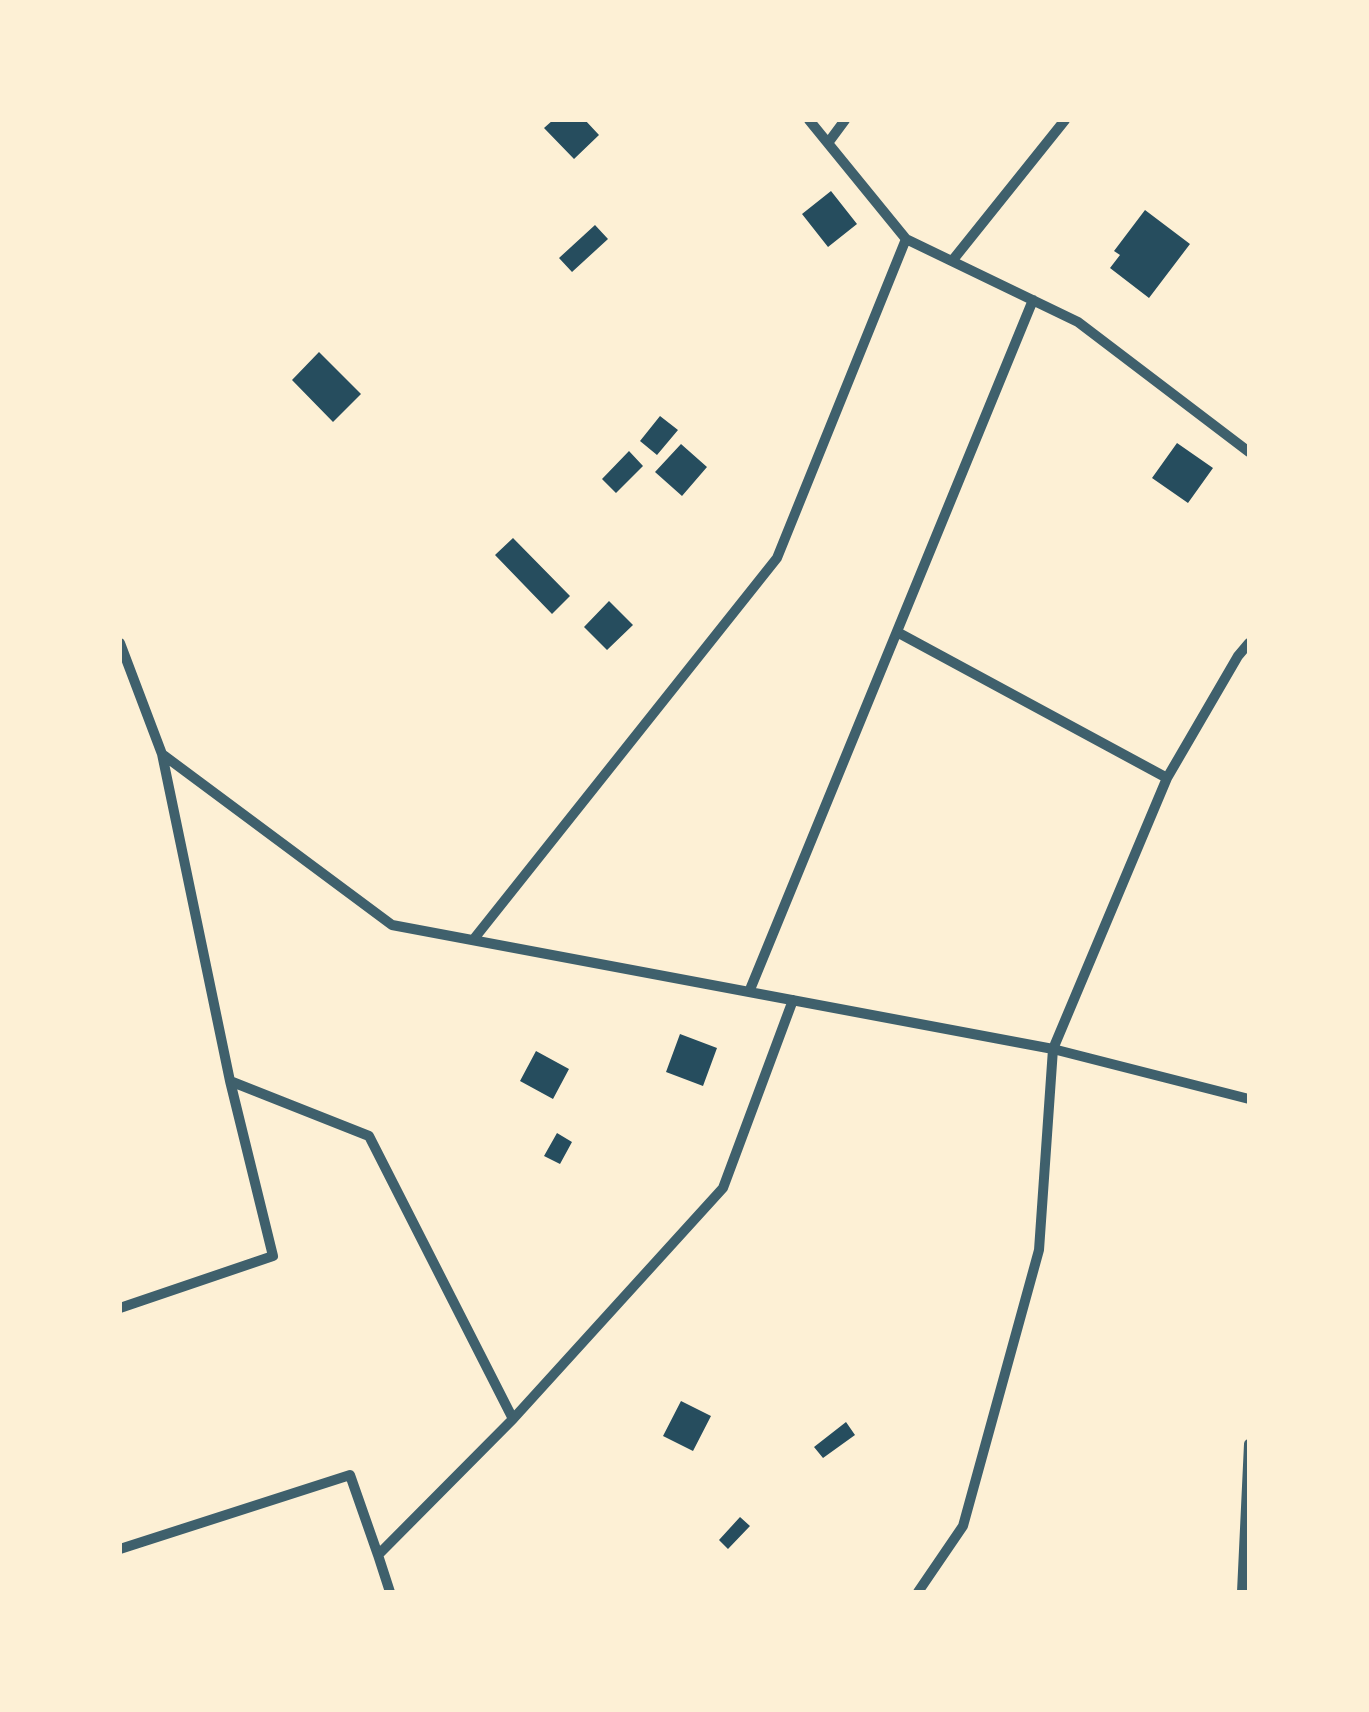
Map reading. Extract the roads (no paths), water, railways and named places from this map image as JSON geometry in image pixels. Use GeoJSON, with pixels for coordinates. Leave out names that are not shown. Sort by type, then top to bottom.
{"type":"FeatureCollection","features":[{"type":"Feature","properties":{"kind":"street"},"geometry":{"type":"LineString","coordinates":[[809,120],[906,239],[1078,322],[1249,452]]}},
{"type":"Feature","properties":{"kind":"street"},"geometry":{"type":"LineString","coordinates":[[828,143],[845,120]]}},
{"type":"Feature","properties":{"kind":"street"},"geometry":{"type":"LineString","coordinates":[[952,261],[1065,120]]}},
{"type":"Feature","properties":{"kind":"street"},"geometry":{"type":"LineString","coordinates":[[472,940],[777,558],[906,239]]}},
{"type":"Feature","properties":{"kind":"street"},"geometry":{"type":"LineString","coordinates":[[749,992],[1033,300]]}},
{"type":"Feature","properties":{"kind":"street"},"geometry":{"type":"LineString","coordinates":[[897,632],[1167,778]]}},
{"type":"Feature","properties":{"kind":"street"},"geometry":{"type":"LineString","coordinates":[[120,643],[162,754],[230,1081],[273,1256],[120,1308]]}},
{"type":"Feature","properties":{"kind":"street"},"geometry":{"type":"LineString","coordinates":[[918,1592],[963,1526],[1039,1250],[1053,1049],[1167,778],[1249,643]]}},
{"type":"Feature","properties":{"kind":"street"},"geometry":{"type":"LineString","coordinates":[[162,754],[392,925],[1053,1049],[1249,1100]]}},
{"type":"Feature","properties":{"kind":"street"},"geometry":{"type":"LineString","coordinates":[[378,1555],[512,1419],[723,1188],[793,1000]]}},
{"type":"Feature","properties":{"kind":"street"},"geometry":{"type":"LineString","coordinates":[[230,1081],[370,1136],[512,1419]]}},
{"type":"Feature","properties":{"kind":"street"},"geometry":{"type":"LineString","coordinates":[[1242,1592],[1249,1444]]}},
{"type":"Feature","properties":{"kind":"street"},"geometry":{"type":"LineString","coordinates":[[120,1550],[350,1475],[390,1592]]}}]}
